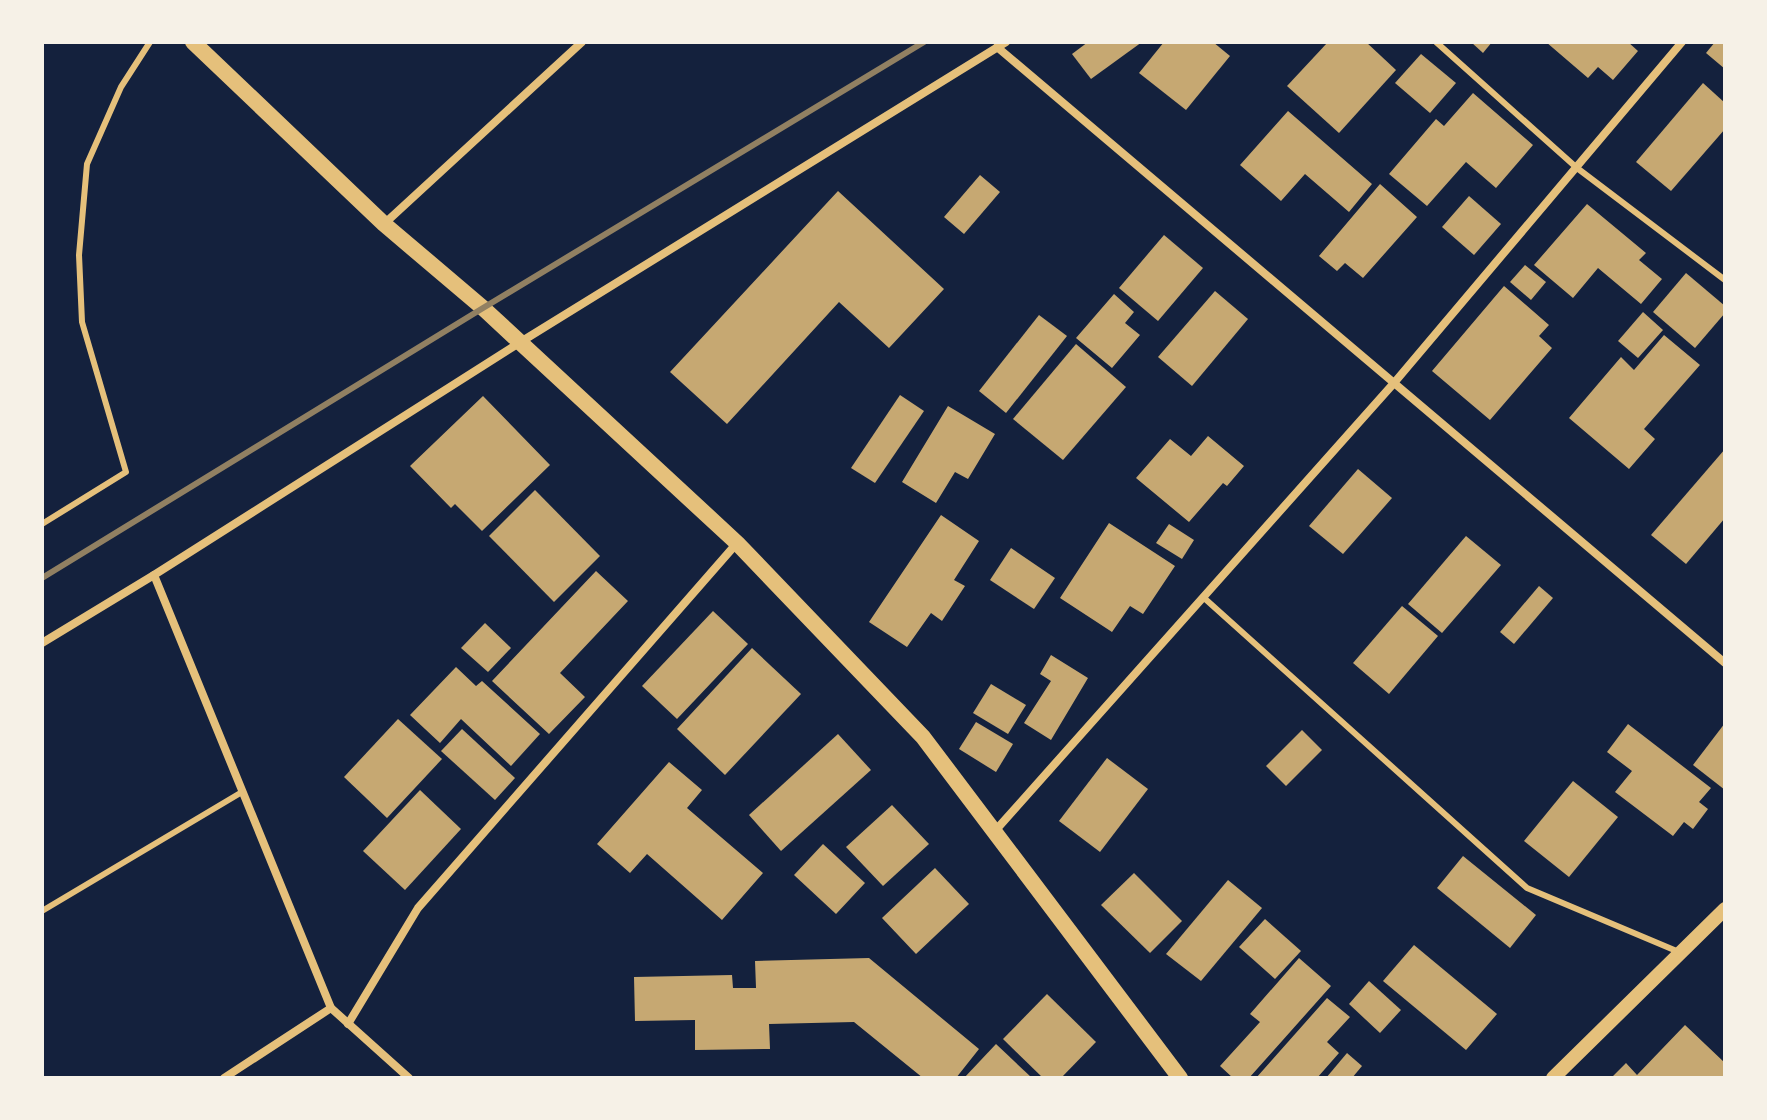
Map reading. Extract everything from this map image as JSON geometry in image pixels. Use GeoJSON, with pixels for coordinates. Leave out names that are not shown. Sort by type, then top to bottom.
{"type":"FeatureCollection","features":[{"type":"Feature","properties":{"kind":"main road"},"geometry":{"type":"LineString","coordinates":[[193,42],[384,224],[483,308],[737,543],[923,737],[1180,1078]]}},
{"type":"Feature","properties":{"kind":"street"},"geometry":{"type":"LineString","coordinates":[[384,224],[582,42]]}},
{"type":"Feature","properties":{"kind":"street"},"geometry":{"type":"LineString","coordinates":[[42,643],[1006,42]]}},
{"type":"Feature","properties":{"kind":"street"},"geometry":{"type":"LineString","coordinates":[[995,831],[1394,383],[1682,42]]}},
{"type":"Feature","properties":{"kind":"street"},"geometry":{"type":"LineString","coordinates":[[997,47],[1725,663]]}},
{"type":"Feature","properties":{"kind":"street"},"geometry":{"type":"LineString","coordinates":[[348,1024],[418,908],[737,543]]}},
{"type":"Feature","properties":{"kind":"street"},"geometry":{"type":"LineString","coordinates":[[154,575],[331,1008],[409,1078]]}},
{"type":"Feature","properties":{"kind":"street"},"geometry":{"type":"LineString","coordinates":[[1553,1078],[1725,909]]}},
{"type":"Feature","properties":{"kind":"street"},"geometry":{"type":"LineString","coordinates":[[224,1078],[331,1008]]}},
{"type":"Feature","properties":{"kind":"lane"},"geometry":{"type":"LineString","coordinates":[[42,524],[126,472],[82,322],[79,255],[87,164],[121,87],[150,42]]}},
{"type":"Feature","properties":{"kind":"lane"},"geometry":{"type":"LineString","coordinates":[[1436,42],[1577,168],[1725,280]]}},
{"type":"Feature","properties":{"kind":"lane"},"geometry":{"type":"LineString","coordinates":[[1203,597],[1527,888],[1681,952]]}},
{"type":"Feature","properties":{"kind":"lane"},"geometry":{"type":"LineString","coordinates":[[42,911],[242,792]]}},
{"type":"Feature","properties":{"kind":"building"},"geometry":{"type":"Polygon","coordinates":[[[1088,42],[1142,42],[1091,79],[1072,54],[1088,42]]]}},
{"type":"Feature","properties":{"kind":"building"},"geometry":{"type":"Polygon","coordinates":[[[1164,42],[1213,42],[1230,56],[1186,110],[1139,73],[1164,42]]]}},
{"type":"Feature","properties":{"kind":"building"},"geometry":{"type":"Polygon","coordinates":[[[1328,42],[1366,42],[1396,70],[1339,133],[1287,86],[1328,42]]]}},
{"type":"Feature","properties":{"kind":"building"},"geometry":{"type":"Polygon","coordinates":[[[1471,42],[1492,42],[1483,53],[1471,42]]]}},
{"type":"Feature","properties":{"kind":"building"},"geometry":{"type":"Polygon","coordinates":[[[1546,42],[1628,42],[1638,51],[1613,80],[1598,67],[1588,78],[1546,42]]]}},
{"type":"Feature","properties":{"kind":"building"},"geometry":{"type":"Polygon","coordinates":[[[1715,42],[1725,42],[1725,69],[1706,53],[1715,42]]]}},
{"type":"Feature","properties":{"kind":"building"},"geometry":{"type":"Polygon","coordinates":[[[1421,54],[1456,83],[1430,113],[1395,83],[1421,54]]]}},
{"type":"Feature","properties":{"kind":"building"},"geometry":{"type":"Polygon","coordinates":[[[1703,83],[1725,103],[1725,129],[1671,191],[1636,162],[1703,83]]]}},
{"type":"Feature","properties":{"kind":"building"},"geometry":{"type":"Polygon","coordinates":[[[1473,93],[1533,145],[1496,188],[1466,162],[1427,206],[1389,174],[1436,119],[1444,126],[1473,93]]]}},
{"type":"Feature","properties":{"kind":"building"},"geometry":{"type":"Polygon","coordinates":[[[1288,111],[1372,184],[1349,212],[1305,174],[1281,201],[1240,165],[1288,111]]]}},
{"type":"Feature","properties":{"kind":"building"},"geometry":{"type":"Polygon","coordinates":[[[980,175],[1000,192],[964,234],[944,217],[980,175]]]}},
{"type":"Feature","properties":{"kind":"building"},"geometry":{"type":"Polygon","coordinates":[[[1380,184],[1417,217],[1363,278],[1345,263],[1337,271],[1319,256],[1380,184]]]}},
{"type":"Feature","properties":{"kind":"building"},"geometry":{"type":"Polygon","coordinates":[[[838,191],[944,289],[889,348],[839,302],[727,424],[670,372],[838,191]]]}},
{"type":"Feature","properties":{"kind":"building"},"geometry":{"type":"Polygon","coordinates":[[[1469,196],[1501,224],[1474,255],[1442,227],[1469,196]]]}},
{"type":"Feature","properties":{"kind":"building"},"geometry":{"type":"Polygon","coordinates":[[[1587,204],[1646,253],[1639,260],[1662,279],[1641,304],[1598,268],[1573,298],[1534,265],[1587,204]]]}},
{"type":"Feature","properties":{"kind":"building"},"geometry":{"type":"Polygon","coordinates":[[[1164,235],[1203,268],[1158,321],[1119,288],[1164,235]]]}},
{"type":"Feature","properties":{"kind":"building"},"geometry":{"type":"Polygon","coordinates":[[[1525,265],[1546,282],[1531,300],[1510,282],[1525,265]]]}},
{"type":"Feature","properties":{"kind":"building"},"geometry":{"type":"Polygon","coordinates":[[[1686,273],[1725,306],[1725,313],[1695,348],[1653,312],[1686,273]]]}},
{"type":"Feature","properties":{"kind":"building"},"geometry":{"type":"Polygon","coordinates":[[[1504,286],[1549,325],[1539,336],[1552,348],[1490,420],[1432,371],[1504,286]]]}},
{"type":"Feature","properties":{"kind":"building"},"geometry":{"type":"Polygon","coordinates":[[[1215,291],[1248,319],[1192,386],[1158,357],[1215,291]]]}},
{"type":"Feature","properties":{"kind":"building"},"geometry":{"type":"Polygon","coordinates":[[[1114,294],[1134,312],[1125,323],[1140,335],[1112,368],[1076,338],[1114,294]]]}},
{"type":"Feature","properties":{"kind":"building"},"geometry":{"type":"Polygon","coordinates":[[[1643,312],[1663,330],[1638,358],[1618,341],[1643,312]]]}},
{"type":"Feature","properties":{"kind":"building"},"geometry":{"type":"Polygon","coordinates":[[[1039,315],[1067,336],[1006,413],[979,391],[1039,315]]]}},
{"type":"Feature","properties":{"kind":"building"},"geometry":{"type":"Polygon","coordinates":[[[1664,335],[1700,365],[1644,429],[1655,439],[1629,469],[1569,418],[1621,357],[1634,370],[1664,335]]]}},
{"type":"Feature","properties":{"kind":"building"},"geometry":{"type":"Polygon","coordinates":[[[1076,344],[1126,387],[1063,460],[1013,419],[1076,344]]]}},
{"type":"Feature","properties":{"kind":"building"},"geometry":{"type":"Polygon","coordinates":[[[900,395],[924,411],[875,483],[851,468],[900,395]]]}},
{"type":"Feature","properties":{"kind":"building"},"geometry":{"type":"Polygon","coordinates":[[[483,396],[550,465],[482,531],[455,504],[451,508],[410,466],[483,396]]]}},
{"type":"Feature","properties":{"kind":"building"},"geometry":{"type":"Polygon","coordinates":[[[948,406],[995,434],[968,479],[955,472],[936,503],[902,482],[948,406]]]}},
{"type":"Feature","properties":{"kind":"building"},"geometry":{"type":"Polygon","coordinates":[[[1208,436],[1244,466],[1227,486],[1223,483],[1189,522],[1136,478],[1170,439],[1191,456],[1208,436]]]}},
{"type":"Feature","properties":{"kind":"building"},"geometry":{"type":"Polygon","coordinates":[[[1725,449],[1725,518],[1686,564],[1651,535],[1725,449]]]}},
{"type":"Feature","properties":{"kind":"building"},"geometry":{"type":"Polygon","coordinates":[[[1358,469],[1392,498],[1343,554],[1309,526],[1358,469]]]}},
{"type":"Feature","properties":{"kind":"building"},"geometry":{"type":"Polygon","coordinates":[[[535,490],[600,556],[554,602],[489,536],[535,490]]]}},
{"type":"Feature","properties":{"kind":"building"},"geometry":{"type":"Polygon","coordinates":[[[941,515],[979,541],[954,580],[965,586],[942,621],[931,613],[907,647],[869,622],[941,515]]]}},
{"type":"Feature","properties":{"kind":"building"},"geometry":{"type":"Polygon","coordinates":[[[1109,523],[1175,566],[1143,614],[1130,606],[1112,632],[1060,598],[1109,523]]]}},
{"type":"Feature","properties":{"kind":"building"},"geometry":{"type":"Polygon","coordinates":[[[1169,524],[1194,540],[1182,559],[1156,543],[1169,524]]]}},
{"type":"Feature","properties":{"kind":"building"},"geometry":{"type":"Polygon","coordinates":[[[1466,536],[1501,565],[1442,633],[1408,604],[1466,536]]]}},
{"type":"Feature","properties":{"kind":"building"},"geometry":{"type":"Polygon","coordinates":[[[1011,548],[1055,578],[1034,609],[990,580],[1011,548]]]}},
{"type":"Feature","properties":{"kind":"building"},"geometry":{"type":"Polygon","coordinates":[[[596,571],[628,601],[560,673],[585,697],[549,734],[492,681],[596,571]]]}},
{"type":"Feature","properties":{"kind":"building"},"geometry":{"type":"Polygon","coordinates":[[[1539,586],[1553,598],[1514,644],[1500,632],[1539,586]]]}},
{"type":"Feature","properties":{"kind":"building"},"geometry":{"type":"Polygon","coordinates":[[[1402,606],[1438,636],[1389,694],[1353,663],[1402,606]]]}},
{"type":"Feature","properties":{"kind":"building"},"geometry":{"type":"Polygon","coordinates":[[[713,611],[748,644],[677,719],[642,686],[713,611]]]}},
{"type":"Feature","properties":{"kind":"building"},"geometry":{"type":"Polygon","coordinates":[[[485,623],[511,648],[488,672],[461,648],[485,623]]]}},
{"type":"Feature","properties":{"kind":"building"},"geometry":{"type":"Polygon","coordinates":[[[752,648],[801,694],[725,775],[677,729],[752,648]]]}},
{"type":"Feature","properties":{"kind":"building"},"geometry":{"type":"Polygon","coordinates":[[[1051,655],[1088,678],[1051,740],[1024,723],[1051,681],[1040,674],[1051,655]]]}},
{"type":"Feature","properties":{"kind":"building"},"geometry":{"type":"Polygon","coordinates":[[[456,667],[476,686],[482,681],[540,734],[511,766],[461,719],[440,743],[410,715],[456,667]]]}},
{"type":"Feature","properties":{"kind":"building"},"geometry":{"type":"Polygon","coordinates":[[[991,684],[1026,705],[1008,734],[973,713],[991,684]]]}},
{"type":"Feature","properties":{"kind":"building"},"geometry":{"type":"Polygon","coordinates":[[[398,719],[442,759],[387,818],[344,777],[398,719]]]}},
{"type":"Feature","properties":{"kind":"building"},"geometry":{"type":"Polygon","coordinates":[[[976,722],[1013,744],[996,772],[959,749],[976,722]]]}},
{"type":"Feature","properties":{"kind":"building"},"geometry":{"type":"Polygon","coordinates":[[[1725,723],[1725,790],[1693,765],[1725,723]]]}},
{"type":"Feature","properties":{"kind":"building"},"geometry":{"type":"Polygon","coordinates":[[[1628,724],[1711,788],[1699,802],[1708,809],[1693,829],[1684,822],[1673,836],[1615,792],[1632,771],[1607,752],[1628,724]]]}},
{"type":"Feature","properties":{"kind":"building"},"geometry":{"type":"Polygon","coordinates":[[[462,729],[515,778],[495,800],[441,751],[462,729]]]}},
{"type":"Feature","properties":{"kind":"building"},"geometry":{"type":"Polygon","coordinates":[[[1302,730],[1322,750],[1286,786],[1266,766],[1302,730]]]}},
{"type":"Feature","properties":{"kind":"building"},"geometry":{"type":"Polygon","coordinates":[[[838,734],[871,770],[781,851],[749,815],[838,734]]]}},
{"type":"Feature","properties":{"kind":"building"},"geometry":{"type":"Polygon","coordinates":[[[1107,758],[1148,789],[1100,852],[1059,821],[1107,758]]]}},
{"type":"Feature","properties":{"kind":"building"},"geometry":{"type":"Polygon","coordinates":[[[669,762],[702,790],[687,808],[763,873],[722,920],[647,854],[630,873],[597,844],[669,762]]]}},
{"type":"Feature","properties":{"kind":"building"},"geometry":{"type":"Polygon","coordinates":[[[1573,781],[1618,817],[1569,877],[1524,841],[1573,781]]]}},
{"type":"Feature","properties":{"kind":"building"},"geometry":{"type":"Polygon","coordinates":[[[420,790],[461,829],[405,890],[363,851],[420,790]]]}},
{"type":"Feature","properties":{"kind":"building"},"geometry":{"type":"Polygon","coordinates":[[[892,805],[929,844],[883,886],[846,847],[892,805]]]}},
{"type":"Feature","properties":{"kind":"building"},"geometry":{"type":"Polygon","coordinates":[[[823,844],[865,883],[836,914],[794,875],[823,844]]]}},
{"type":"Feature","properties":{"kind":"building"},"geometry":{"type":"Polygon","coordinates":[[[1463,856],[1536,915],[1510,948],[1437,888],[1463,856]]]}},
{"type":"Feature","properties":{"kind":"building"},"geometry":{"type":"Polygon","coordinates":[[[935,868],[969,904],[916,954],[882,918],[935,868]]]}},
{"type":"Feature","properties":{"kind":"building"},"geometry":{"type":"Polygon","coordinates":[[[1134,873],[1182,921],[1150,953],[1101,905],[1134,873]]]}},
{"type":"Feature","properties":{"kind":"building"},"geometry":{"type":"Polygon","coordinates":[[[1228,880],[1262,908],[1201,981],[1166,954],[1228,880]]]}},
{"type":"Feature","properties":{"kind":"building"},"geometry":{"type":"Polygon","coordinates":[[[1265,919],[1301,951],[1275,979],[1239,947],[1265,919]]]}},
{"type":"Feature","properties":{"kind":"building"},"geometry":{"type":"Polygon","coordinates":[[[1414,945],[1497,1014],[1466,1050],[1383,981],[1414,945]]]}},
{"type":"Feature","properties":{"kind":"building"},"geometry":{"type":"Polygon","coordinates":[[[869,958],[979,1049],[956,1078],[923,1078],[854,1022],[769,1024],[770,1049],[695,1050],[695,1020],[635,1021],[634,977],[732,975],[733,988],[756,988],[755,961],[869,958]]]}},
{"type":"Feature","properties":{"kind":"building"},"geometry":{"type":"Polygon","coordinates":[[[1299,958],[1331,986],[1249,1078],[1233,1078],[1220,1066],[1260,1022],[1250,1014],[1299,958]]]}},
{"type":"Feature","properties":{"kind":"building"},"geometry":{"type":"Polygon","coordinates":[[[1369,981],[1401,1010],[1380,1033],[1349,1004],[1369,981]]]}},
{"type":"Feature","properties":{"kind":"building"},"geometry":{"type":"Polygon","coordinates":[[[1047,994],[1096,1042],[1061,1078],[1043,1078],[1003,1039],[1047,994]]]}},
{"type":"Feature","properties":{"kind":"building"},"geometry":{"type":"Polygon","coordinates":[[[1327,998],[1350,1017],[1327,1042],[1339,1053],[1317,1078],[1256,1078],[1327,998]]]}},
{"type":"Feature","properties":{"kind":"building"},"geometry":{"type":"Polygon","coordinates":[[[1685,1025],[1725,1063],[1725,1078],[1611,1078],[1626,1063],[1637,1075],[1685,1025]]]}},
{"type":"Feature","properties":{"kind":"building"},"geometry":{"type":"Polygon","coordinates":[[[996,1044],[1032,1078],[964,1078],[996,1044]]]}},
{"type":"Feature","properties":{"kind":"building"},"geometry":{"type":"Polygon","coordinates":[[[1347,1053],[1362,1066],[1352,1078],[1326,1078],[1347,1053]]]}},
{"type":"Feature","properties":{"kind":"railway"},"geometry":{"type":"LineString","coordinates":[[42,578],[924,42]]}}]}
